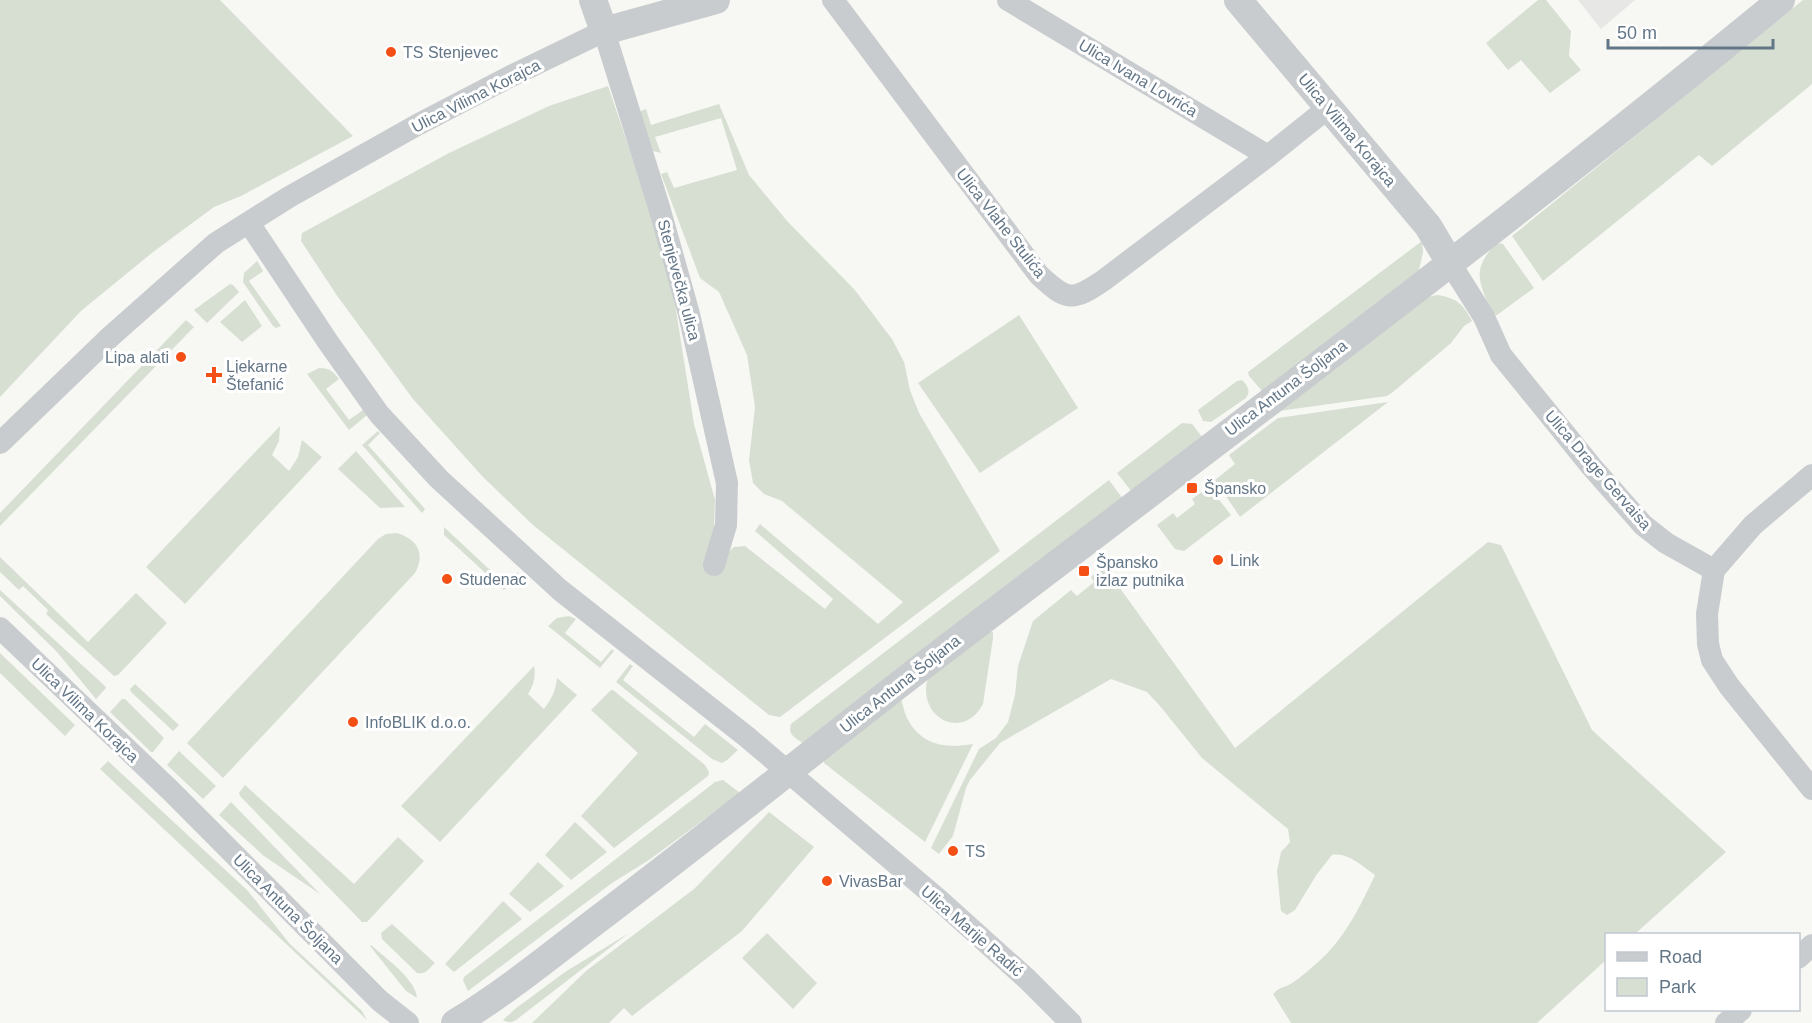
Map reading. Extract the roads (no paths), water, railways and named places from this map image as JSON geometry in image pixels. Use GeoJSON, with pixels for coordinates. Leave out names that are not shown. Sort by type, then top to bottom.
{"type":"FeatureCollection","features":[{"type":"Feature","properties":{"kind":"street","name":"Stenjevečka ulica"},"geometry":{"type":"LineString","coordinates":[[593,0],[659,207],[689,314],[727,483],[726,525],[714,565]]}},
{"type":"Feature","properties":{"kind":"street","name":"Ulica Vilima Korajca"},"geometry":{"type":"LineString","coordinates":[[0,442],[110,337],[216,243],[289,197],[417,125],[604,30],[716,0]]}},
{"type":"Feature","properties":{"kind":"street","name":"Ulica Vlahe Stulića"},"geometry":{"type":"LineString","coordinates":[[833,0],[1039,275],[1058,292],[1070,297],[1086,292],[1268,156],[1328,108]]}},
{"type":"Feature","properties":{"kind":"street","name":"Ulica Ivana Lovrića"},"geometry":{"type":"LineString","coordinates":[[1008,0],[1268,156]]}},
{"type":"Feature","properties":{"kind":"street","name":"Ulica Vilima Korajca"},"geometry":{"type":"LineString","coordinates":[[1238,0],[1428,226],[1450,263]]}},
{"type":"Feature","properties":{"kind":"street","name":"Ulica Antuna Šoljana"},"geometry":{"type":"LineString","coordinates":[[455,1023],[540,963],[953,643],[1450,263],[1663,97],[1781,0]]}},
{"type":"Feature","properties":{"kind":"street"},"geometry":{"type":"LineString","coordinates":[[249,223],[322,333],[380,414],[439,479],[560,590],[788,772]]}},
{"type":"Feature","properties":{"kind":"street","name":"Ulica Drage Gervaisa"},"geometry":{"type":"LineString","coordinates":[[1450,263],[1484,317],[1501,355],[1591,466],[1643,525],[1666,543],[1714,570]]}},
{"type":"Feature","properties":{"kind":"street"},"geometry":{"type":"LineString","coordinates":[[1812,475],[1752,525],[1714,570],[1707,614],[1708,644],[1712,660],[1729,686],[1812,789]]}},
{"type":"Feature","properties":{"kind":"street","name":"Ulica Vilima Korajca"},"geometry":{"type":"LineString","coordinates":[[0,628],[171,791]]}},
{"type":"Feature","properties":{"kind":"street","name":"Ulica Marije Radić"},"geometry":{"type":"LineString","coordinates":[[788,772],[948,908],[1027,979],[1071,1023]]}},
{"type":"Feature","properties":{"kind":"street","name":"Ulica Antuna Šoljana"},"geometry":{"type":"LineString","coordinates":[[171,791],[380,1001],[408,1023]]}},
{"type":"Feature","properties":{"kind":"street"},"geometry":{"type":"LineString","coordinates":[[1800,956],[1812,945]]}},
{"type":"Feature","properties":{"kind":"street"},"geometry":{"type":"LineString","coordinates":[[1726,1023],[1740,1011]]}},
{"type":"Feature","properties":{"kind":"place","name":"TS Stenjevec"},"geometry":{"type":"Point","coordinates":[391,52]}},
{"type":"Feature","properties":{"kind":"place","name":"Lipa alati"},"geometry":{"type":"Point","coordinates":[181,357]}},
{"type":"Feature","properties":{"kind":"place","name":"Ljekarne Štefanić"},"geometry":{"type":"Point","coordinates":[214,375]}},
{"type":"Feature","properties":{"kind":"place","name":"Špansko"},"geometry":{"type":"Point","coordinates":[1192,488]}},
{"type":"Feature","properties":{"kind":"place","name":"Link"},"geometry":{"type":"Point","coordinates":[1218,560]}},
{"type":"Feature","properties":{"kind":"place","name":"Špansko izlaz putnika"},"geometry":{"type":"Point","coordinates":[1084,571]}},
{"type":"Feature","properties":{"kind":"place","name":"Studenac"},"geometry":{"type":"Point","coordinates":[447,579]}},
{"type":"Feature","properties":{"kind":"place","name":"InfoBLIK d.o.o."},"geometry":{"type":"Point","coordinates":[353,722]}},
{"type":"Feature","properties":{"kind":"place","name":"TS"},"geometry":{"type":"Point","coordinates":[953,851]}},
{"type":"Feature","properties":{"kind":"place","name":"VivasBar"},"geometry":{"type":"Point","coordinates":[827,881]}}]}
